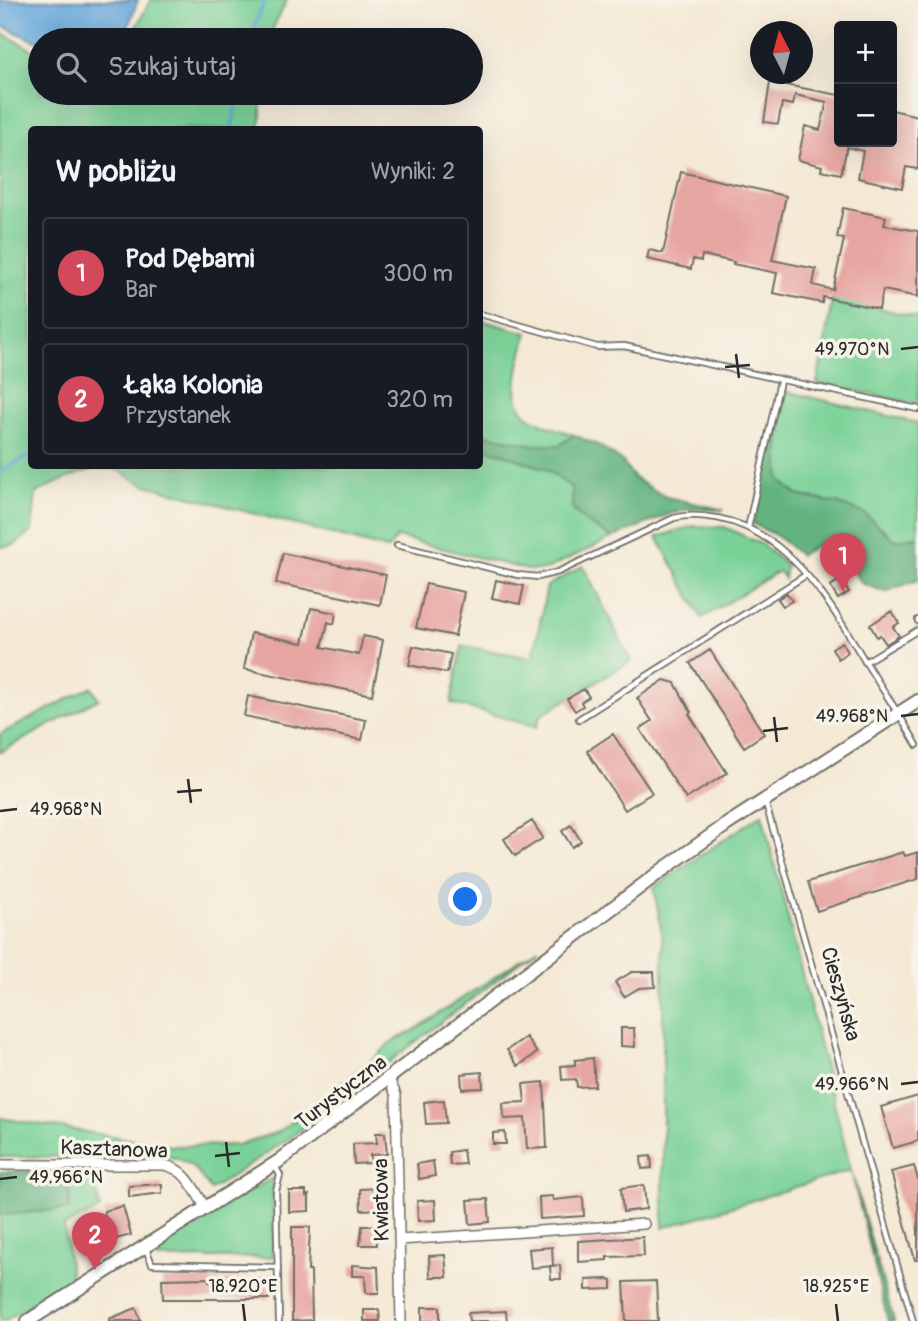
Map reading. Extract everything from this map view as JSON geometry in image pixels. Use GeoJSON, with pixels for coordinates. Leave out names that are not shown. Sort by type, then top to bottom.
{"type":"FeatureCollection","features":[{"type":"Feature","properties":{"kind":"main road"},"geometry":{"type":"LineString","coordinates":[[764,800],[918,701]]}},
{"type":"Feature","properties":{"kind":"main road","name":"Turystyczna"},"geometry":{"type":"LineString","coordinates":[[29,1321],[274,1165],[661,870],[764,800]]}},
{"type":"Feature","properties":{"kind":"street","name":"Kwiatowa"},"geometry":{"type":"LineString","coordinates":[[389,1079],[396,1095],[401,1321]]}},
{"type":"Feature","properties":{"kind":"street","name":"Kasztanowa"},"geometry":{"type":"LineString","coordinates":[[0,1165],[153,1164],[174,1167],[186,1177],[206,1209]]}},
{"type":"Feature","properties":{"kind":"street"},"geometry":{"type":"LineString","coordinates":[[399,1240],[644,1224]]}},
{"type":"Feature","properties":{"kind":"lane"},"geometry":{"type":"LineString","coordinates":[[483,315],[597,347],[624,346],[918,409]]}},
{"type":"Feature","properties":{"kind":"lane"},"geometry":{"type":"LineString","coordinates":[[748,528],[780,381]]}},
{"type":"Feature","properties":{"kind":"lane"},"geometry":{"type":"LineString","coordinates":[[397,545],[538,578],[558,572],[674,518],[693,515],[729,521],[748,528],[774,544],[806,575],[831,605],[917,745]]}},
{"type":"Feature","properties":{"kind":"lane"},"geometry":{"type":"LineString","coordinates":[[579,719],[806,575]]}},
{"type":"Feature","properties":{"kind":"lane"},"geometry":{"type":"LineString","coordinates":[[865,662],[918,630]]}},
{"type":"Feature","properties":{"kind":"lane","name":"Cieszyńska"},"geometry":{"type":"LineString","coordinates":[[764,800],[913,1321]]}},
{"type":"Feature","properties":{"kind":"lane"},"geometry":{"type":"LineString","coordinates":[[274,1165],[279,1175],[276,1191],[279,1321]]}},
{"type":"Feature","properties":{"kind":"lane"},"geometry":{"type":"LineString","coordinates":[[145,1247],[152,1265],[278,1267]]}},
{"type":"Feature","properties":{"kind":"green space"},"geometry":{"type":"Polygon","coordinates":[[[151,0],[287,0],[273,28],[135,28],[151,0]]]}},
{"type":"Feature","properties":{"kind":"green space"},"geometry":{"type":"Polygon","coordinates":[[[0,32],[28,47],[28,105],[261,105],[261,120],[259,126],[28,126],[28,469],[106,469],[75,475],[36,493],[32,531],[14,545],[0,547],[0,32]]]}},
{"type":"Feature","properties":{"kind":"green space"},"geometry":{"type":"Polygon","coordinates":[[[833,296],[918,318],[918,404],[817,383],[833,296]]]}},
{"type":"Feature","properties":{"kind":"green space"},"geometry":{"type":"Polygon","coordinates":[[[483,321],[527,333],[516,389],[521,409],[538,422],[574,435],[560,445],[534,445],[483,436],[483,321]]]}},
{"type":"Feature","properties":{"kind":"green space"},"geometry":{"type":"Polygon","coordinates":[[[785,391],[918,423],[918,537],[894,540],[883,528],[840,504],[797,495],[780,480],[778,455],[785,391]]]}},
{"type":"Feature","properties":{"kind":"green space"},"geometry":{"type":"Polygon","coordinates":[[[785,391],[778,455],[780,480],[797,495],[840,504],[864,513],[894,540],[918,537],[918,580],[885,592],[861,583],[832,537],[800,555],[777,536],[753,524],[780,399],[785,391]]]}},
{"type":"Feature","properties":{"kind":"green space"},"geometry":{"type":"Polygon","coordinates":[[[574,435],[600,446],[623,462],[634,478],[666,497],[724,510],[690,509],[670,514],[612,538],[572,509],[572,488],[546,469],[483,447],[483,436],[534,445],[560,445],[574,435]]]}},
{"type":"Feature","properties":{"kind":"green space"},"geometry":{"type":"Polygon","coordinates":[[[483,447],[546,469],[572,488],[572,509],[612,538],[545,570],[528,570],[397,537],[388,549],[146,485],[119,471],[106,469],[483,469],[483,447]]]}},
{"type":"Feature","properties":{"kind":"green space"},"geometry":{"type":"Polygon","coordinates":[[[693,526],[725,527],[761,544],[786,565],[784,579],[779,571],[702,618],[657,537],[693,526]]]}},
{"type":"Feature","properties":{"kind":"green space"},"geometry":{"type":"Polygon","coordinates":[[[583,566],[631,661],[540,716],[537,727],[451,703],[462,646],[533,658],[547,586],[583,566]]]}},
{"type":"Feature","properties":{"kind":"green space"},"geometry":{"type":"Polygon","coordinates":[[[91,687],[99,699],[0,752],[0,734],[91,687]]]}},
{"type":"Feature","properties":{"kind":"green space"},"geometry":{"type":"Polygon","coordinates":[[[762,814],[851,1170],[663,1228],[663,941],[654,887],[762,814]]]}},
{"type":"Feature","properties":{"kind":"green space"},"geometry":{"type":"Polygon","coordinates":[[[538,948],[291,1137],[211,1190],[187,1163],[165,1156],[0,1157],[0,1118],[172,1146],[237,1145],[278,1132],[376,1057],[391,1042],[413,1031],[538,948]]]}},
{"type":"Feature","properties":{"kind":"green space"},"geometry":{"type":"Polygon","coordinates":[[[68,1170],[93,1171],[100,1209],[64,1226],[71,1278],[0,1321],[0,1215],[69,1209],[68,1170]]]}},
{"type":"Feature","properties":{"kind":"green space"},"geometry":{"type":"Polygon","coordinates":[[[68,1170],[70,1209],[0,1215],[0,1172],[68,1170]]]}},
{"type":"Feature","properties":{"kind":"green space"},"geometry":{"type":"Polygon","coordinates":[[[851,1170],[894,1321],[888,1321],[851,1170]]]}},
{"type":"Feature","properties":{"kind":"green space"},"geometry":{"type":"Polygon","coordinates":[[[273,1178],[273,1257],[158,1259],[152,1248],[273,1178]]]}},
{"type":"Feature","properties":{"kind":"water"},"geometry":{"type":"Polygon","coordinates":[[[0,0],[138,0],[128,28],[28,28],[28,38],[0,25],[0,0]]]}},
{"type":"Feature","properties":{"kind":"building"},"geometry":{"type":"Polygon","coordinates":[[[770,84],[834,94],[834,147],[847,147],[841,174],[821,170],[822,166],[798,160],[805,126],[820,130],[827,102],[795,95],[793,105],[782,103],[778,124],[764,122],[770,84]]]}},
{"type":"Feature","properties":{"kind":"building"},"geometry":{"type":"Polygon","coordinates":[[[897,111],[918,116],[918,169],[906,167],[902,188],[858,178],[863,151],[847,147],[897,147],[897,111]]]}},
{"type":"Feature","properties":{"kind":"building"},"geometry":{"type":"Polygon","coordinates":[[[681,172],[786,196],[772,260],[816,269],[813,285],[833,290],[844,239],[837,238],[843,208],[886,217],[884,225],[918,231],[918,297],[883,290],[879,309],[823,297],[822,303],[773,293],[777,273],[733,264],[734,262],[702,255],[701,261],[693,259],[691,269],[647,259],[649,250],[663,253],[681,172]]]}},
{"type":"Feature","properties":{"kind":"building"},"geometry":{"type":"Polygon","coordinates":[[[283,553],[386,575],[380,605],[276,583],[283,553]]]}},
{"type":"Feature","properties":{"kind":"building"},"geometry":{"type":"Polygon","coordinates":[[[496,580],[524,586],[520,604],[492,598],[496,580]]]}},
{"type":"Feature","properties":{"kind":"building"},"geometry":{"type":"Polygon","coordinates":[[[840,580],[849,592],[838,599],[830,586],[840,580]]]}},
{"type":"Feature","properties":{"kind":"building"},"geometry":{"type":"Polygon","coordinates":[[[426,584],[464,592],[455,636],[416,628],[426,584]]]}},
{"type":"Feature","properties":{"kind":"building"},"geometry":{"type":"Polygon","coordinates":[[[787,593],[792,601],[783,606],[778,599],[787,593]]]}},
{"type":"Feature","properties":{"kind":"building"},"geometry":{"type":"Polygon","coordinates":[[[311,608],[336,613],[334,624],[328,622],[322,647],[359,655],[363,636],[383,640],[372,695],[244,669],[251,633],[303,643],[311,608]]]}},
{"type":"Feature","properties":{"kind":"building"},"geometry":{"type":"Polygon","coordinates":[[[892,611],[899,623],[893,627],[899,636],[886,644],[880,635],[877,637],[870,625],[892,611]]]}},
{"type":"Feature","properties":{"kind":"building"},"geometry":{"type":"Polygon","coordinates":[[[842,642],[848,652],[838,659],[832,648],[842,642]]]}},
{"type":"Feature","properties":{"kind":"building"},"geometry":{"type":"Polygon","coordinates":[[[413,646],[451,654],[447,673],[409,665],[413,646]]]}},
{"type":"Feature","properties":{"kind":"building"},"geometry":{"type":"Polygon","coordinates":[[[710,650],[764,734],[744,747],[690,663],[710,650]]]}},
{"type":"Feature","properties":{"kind":"building"},"geometry":{"type":"Polygon","coordinates":[[[664,680],[675,683],[691,712],[689,714],[727,773],[686,799],[640,729],[652,721],[637,698],[664,680]]]}},
{"type":"Feature","properties":{"kind":"building"},"geometry":{"type":"Polygon","coordinates":[[[584,689],[589,697],[581,702],[583,706],[575,711],[567,699],[584,689]]]}},
{"type":"Feature","properties":{"kind":"building"},"geometry":{"type":"Polygon","coordinates":[[[248,696],[366,720],[362,740],[244,716],[248,696]]]}},
{"type":"Feature","properties":{"kind":"building"},"geometry":{"type":"Polygon","coordinates":[[[613,734],[652,793],[625,810],[587,751],[613,734]]]}},
{"type":"Feature","properties":{"kind":"building"},"geometry":{"type":"Polygon","coordinates":[[[532,821],[543,838],[515,856],[504,839],[532,821]]]}},
{"type":"Feature","properties":{"kind":"building"},"geometry":{"type":"Polygon","coordinates":[[[571,825],[581,841],[572,847],[562,831],[571,825]]]}},
{"type":"Feature","properties":{"kind":"building"},"geometry":{"type":"Polygon","coordinates":[[[903,852],[905,856],[918,852],[918,879],[817,911],[808,882],[903,852]]]}},
{"type":"Feature","properties":{"kind":"building"},"geometry":{"type":"Polygon","coordinates":[[[632,972],[654,972],[655,987],[639,988],[624,997],[615,982],[632,972]]]}},
{"type":"Feature","properties":{"kind":"building"},"geometry":{"type":"Polygon","coordinates":[[[621,1028],[634,1028],[635,1047],[621,1046],[621,1028]]]}},
{"type":"Feature","properties":{"kind":"building"},"geometry":{"type":"Polygon","coordinates":[[[526,1037],[537,1053],[518,1066],[507,1050],[526,1037]]]}},
{"type":"Feature","properties":{"kind":"building"},"geometry":{"type":"Polygon","coordinates":[[[593,1058],[595,1086],[577,1087],[576,1079],[562,1080],[561,1066],[575,1065],[575,1060],[593,1058]]]}},
{"type":"Feature","properties":{"kind":"building"},"geometry":{"type":"Polygon","coordinates":[[[482,1072],[483,1088],[462,1089],[461,1074],[482,1072]]]}},
{"type":"Feature","properties":{"kind":"building"},"geometry":{"type":"Polygon","coordinates":[[[544,1082],[547,1148],[527,1149],[525,1118],[504,1119],[503,1103],[525,1102],[523,1084],[544,1082]]]}},
{"type":"Feature","properties":{"kind":"building"},"geometry":{"type":"Polygon","coordinates":[[[918,1096],[918,1141],[893,1148],[881,1107],[918,1096]]]}},
{"type":"Feature","properties":{"kind":"building"},"geometry":{"type":"Polygon","coordinates":[[[444,1100],[446,1123],[426,1124],[424,1102],[444,1100]]]}},
{"type":"Feature","properties":{"kind":"building"},"geometry":{"type":"Polygon","coordinates":[[[505,1132],[506,1144],[493,1144],[493,1133],[505,1132]]]}},
{"type":"Feature","properties":{"kind":"building"},"geometry":{"type":"Polygon","coordinates":[[[376,1133],[385,1133],[387,1154],[370,1155],[371,1163],[354,1164],[353,1144],[377,1143],[376,1133]]]}},
{"type":"Feature","properties":{"kind":"building"},"geometry":{"type":"Polygon","coordinates":[[[463,1150],[465,1164],[450,1165],[449,1152],[463,1150]]]}},
{"type":"Feature","properties":{"kind":"building"},"geometry":{"type":"Polygon","coordinates":[[[651,1156],[652,1168],[642,1169],[641,1157],[651,1156]]]}},
{"type":"Feature","properties":{"kind":"building"},"geometry":{"type":"Polygon","coordinates":[[[433,1161],[435,1176],[419,1179],[417,1164],[433,1161]]]}},
{"type":"Feature","properties":{"kind":"building"},"geometry":{"type":"Polygon","coordinates":[[[914,1166],[918,1179],[918,1260],[915,1260],[891,1172],[914,1166]]]}},
{"type":"Feature","properties":{"kind":"building"},"geometry":{"type":"Polygon","coordinates":[[[162,1184],[162,1193],[129,1197],[129,1186],[162,1184]]]}},
{"type":"Feature","properties":{"kind":"building"},"geometry":{"type":"Polygon","coordinates":[[[644,1185],[646,1209],[623,1212],[621,1188],[644,1185]]]}},
{"type":"Feature","properties":{"kind":"building"},"geometry":{"type":"Polygon","coordinates":[[[380,1188],[380,1209],[361,1210],[360,1189],[380,1188]]]}},
{"type":"Feature","properties":{"kind":"building"},"geometry":{"type":"Polygon","coordinates":[[[289,1191],[306,1191],[306,1196],[309,1195],[309,1211],[289,1212],[289,1191]]]}},
{"type":"Feature","properties":{"kind":"building"},"geometry":{"type":"Polygon","coordinates":[[[552,1196],[553,1200],[583,1197],[584,1216],[540,1219],[539,1197],[552,1196]]]}},
{"type":"Feature","properties":{"kind":"building"},"geometry":{"type":"Polygon","coordinates":[[[488,1199],[490,1222],[470,1224],[468,1200],[488,1199]]]}},
{"type":"Feature","properties":{"kind":"building"},"geometry":{"type":"Polygon","coordinates":[[[435,1200],[436,1220],[418,1221],[417,1201],[435,1200]]]}},
{"type":"Feature","properties":{"kind":"building"},"geometry":{"type":"Polygon","coordinates":[[[123,1206],[131,1235],[112,1240],[104,1211],[123,1206]]]}},
{"type":"Feature","properties":{"kind":"building"},"geometry":{"type":"Polygon","coordinates":[[[362,1226],[376,1226],[377,1245],[360,1245],[362,1226]]]}},
{"type":"Feature","properties":{"kind":"building"},"geometry":{"type":"Polygon","coordinates":[[[292,1227],[310,1227],[308,1271],[311,1271],[312,1320],[292,1321],[292,1227]]]}},
{"type":"Feature","properties":{"kind":"building"},"geometry":{"type":"Polygon","coordinates":[[[643,1237],[644,1256],[607,1257],[607,1260],[578,1262],[578,1241],[643,1237]]]}},
{"type":"Feature","properties":{"kind":"building"},"geometry":{"type":"Polygon","coordinates":[[[552,1247],[553,1266],[531,1268],[529,1249],[552,1247]]]}},
{"type":"Feature","properties":{"kind":"building"},"geometry":{"type":"Polygon","coordinates":[[[445,1255],[447,1277],[430,1277],[429,1256],[445,1255]]]}},
{"type":"Feature","properties":{"kind":"building"},"geometry":{"type":"Polygon","coordinates":[[[352,1265],[378,1267],[379,1293],[366,1293],[365,1276],[352,1276],[352,1265]]]}},
{"type":"Feature","properties":{"kind":"building"},"geometry":{"type":"Polygon","coordinates":[[[560,1265],[561,1279],[551,1279],[550,1266],[560,1265]]]}},
{"type":"Feature","properties":{"kind":"building"},"geometry":{"type":"Polygon","coordinates":[[[209,1278],[209,1281],[268,1279],[269,1299],[163,1299],[162,1279],[209,1278]]]}},
{"type":"Feature","properties":{"kind":"building"},"geometry":{"type":"Polygon","coordinates":[[[586,1280],[612,1280],[612,1289],[586,1290],[586,1280]]]}},
{"type":"Feature","properties":{"kind":"building"},"geometry":{"type":"Polygon","coordinates":[[[656,1281],[658,1321],[626,1321],[624,1282],[656,1281]]]}},
{"type":"Feature","properties":{"kind":"building"},"geometry":{"type":"Polygon","coordinates":[[[422,1307],[440,1307],[440,1321],[422,1321],[422,1307]]]}},
{"type":"Feature","properties":{"kind":"building"},"geometry":{"type":"Polygon","coordinates":[[[136,1308],[141,1321],[109,1321],[109,1319],[136,1308]]]}},
{"type":"Feature","properties":{"kind":"building"},"geometry":{"type":"Polygon","coordinates":[[[364,1310],[379,1310],[380,1321],[364,1321],[364,1310]]]}},
{"type":"Feature","properties":{"kind":"building"},"geometry":{"type":"Polygon","coordinates":[[[506,1311],[507,1321],[469,1321],[468,1313],[506,1311]]]}},
{"type":"Feature","properties":{"kind":"waterway"},"geometry":{"type":"LineString","coordinates":[[254,28],[265,0]]}},
{"type":"Feature","properties":{"kind":"waterway"},"geometry":{"type":"LineString","coordinates":[[232,126],[236,105]]}},
{"type":"Feature","properties":{"kind":"waterway"},"geometry":{"type":"LineString","coordinates":[[0,472],[28,456]]}},
{"type":"Feature","properties":{"kind":"place","name":"Pod Dębami"},"geometry":{"type":"Point","coordinates":[843,591]}},
{"type":"Feature","properties":{"kind":"place","name":"Łąka Kolonia"},"geometry":{"type":"Point","coordinates":[95,1270]}}]}
